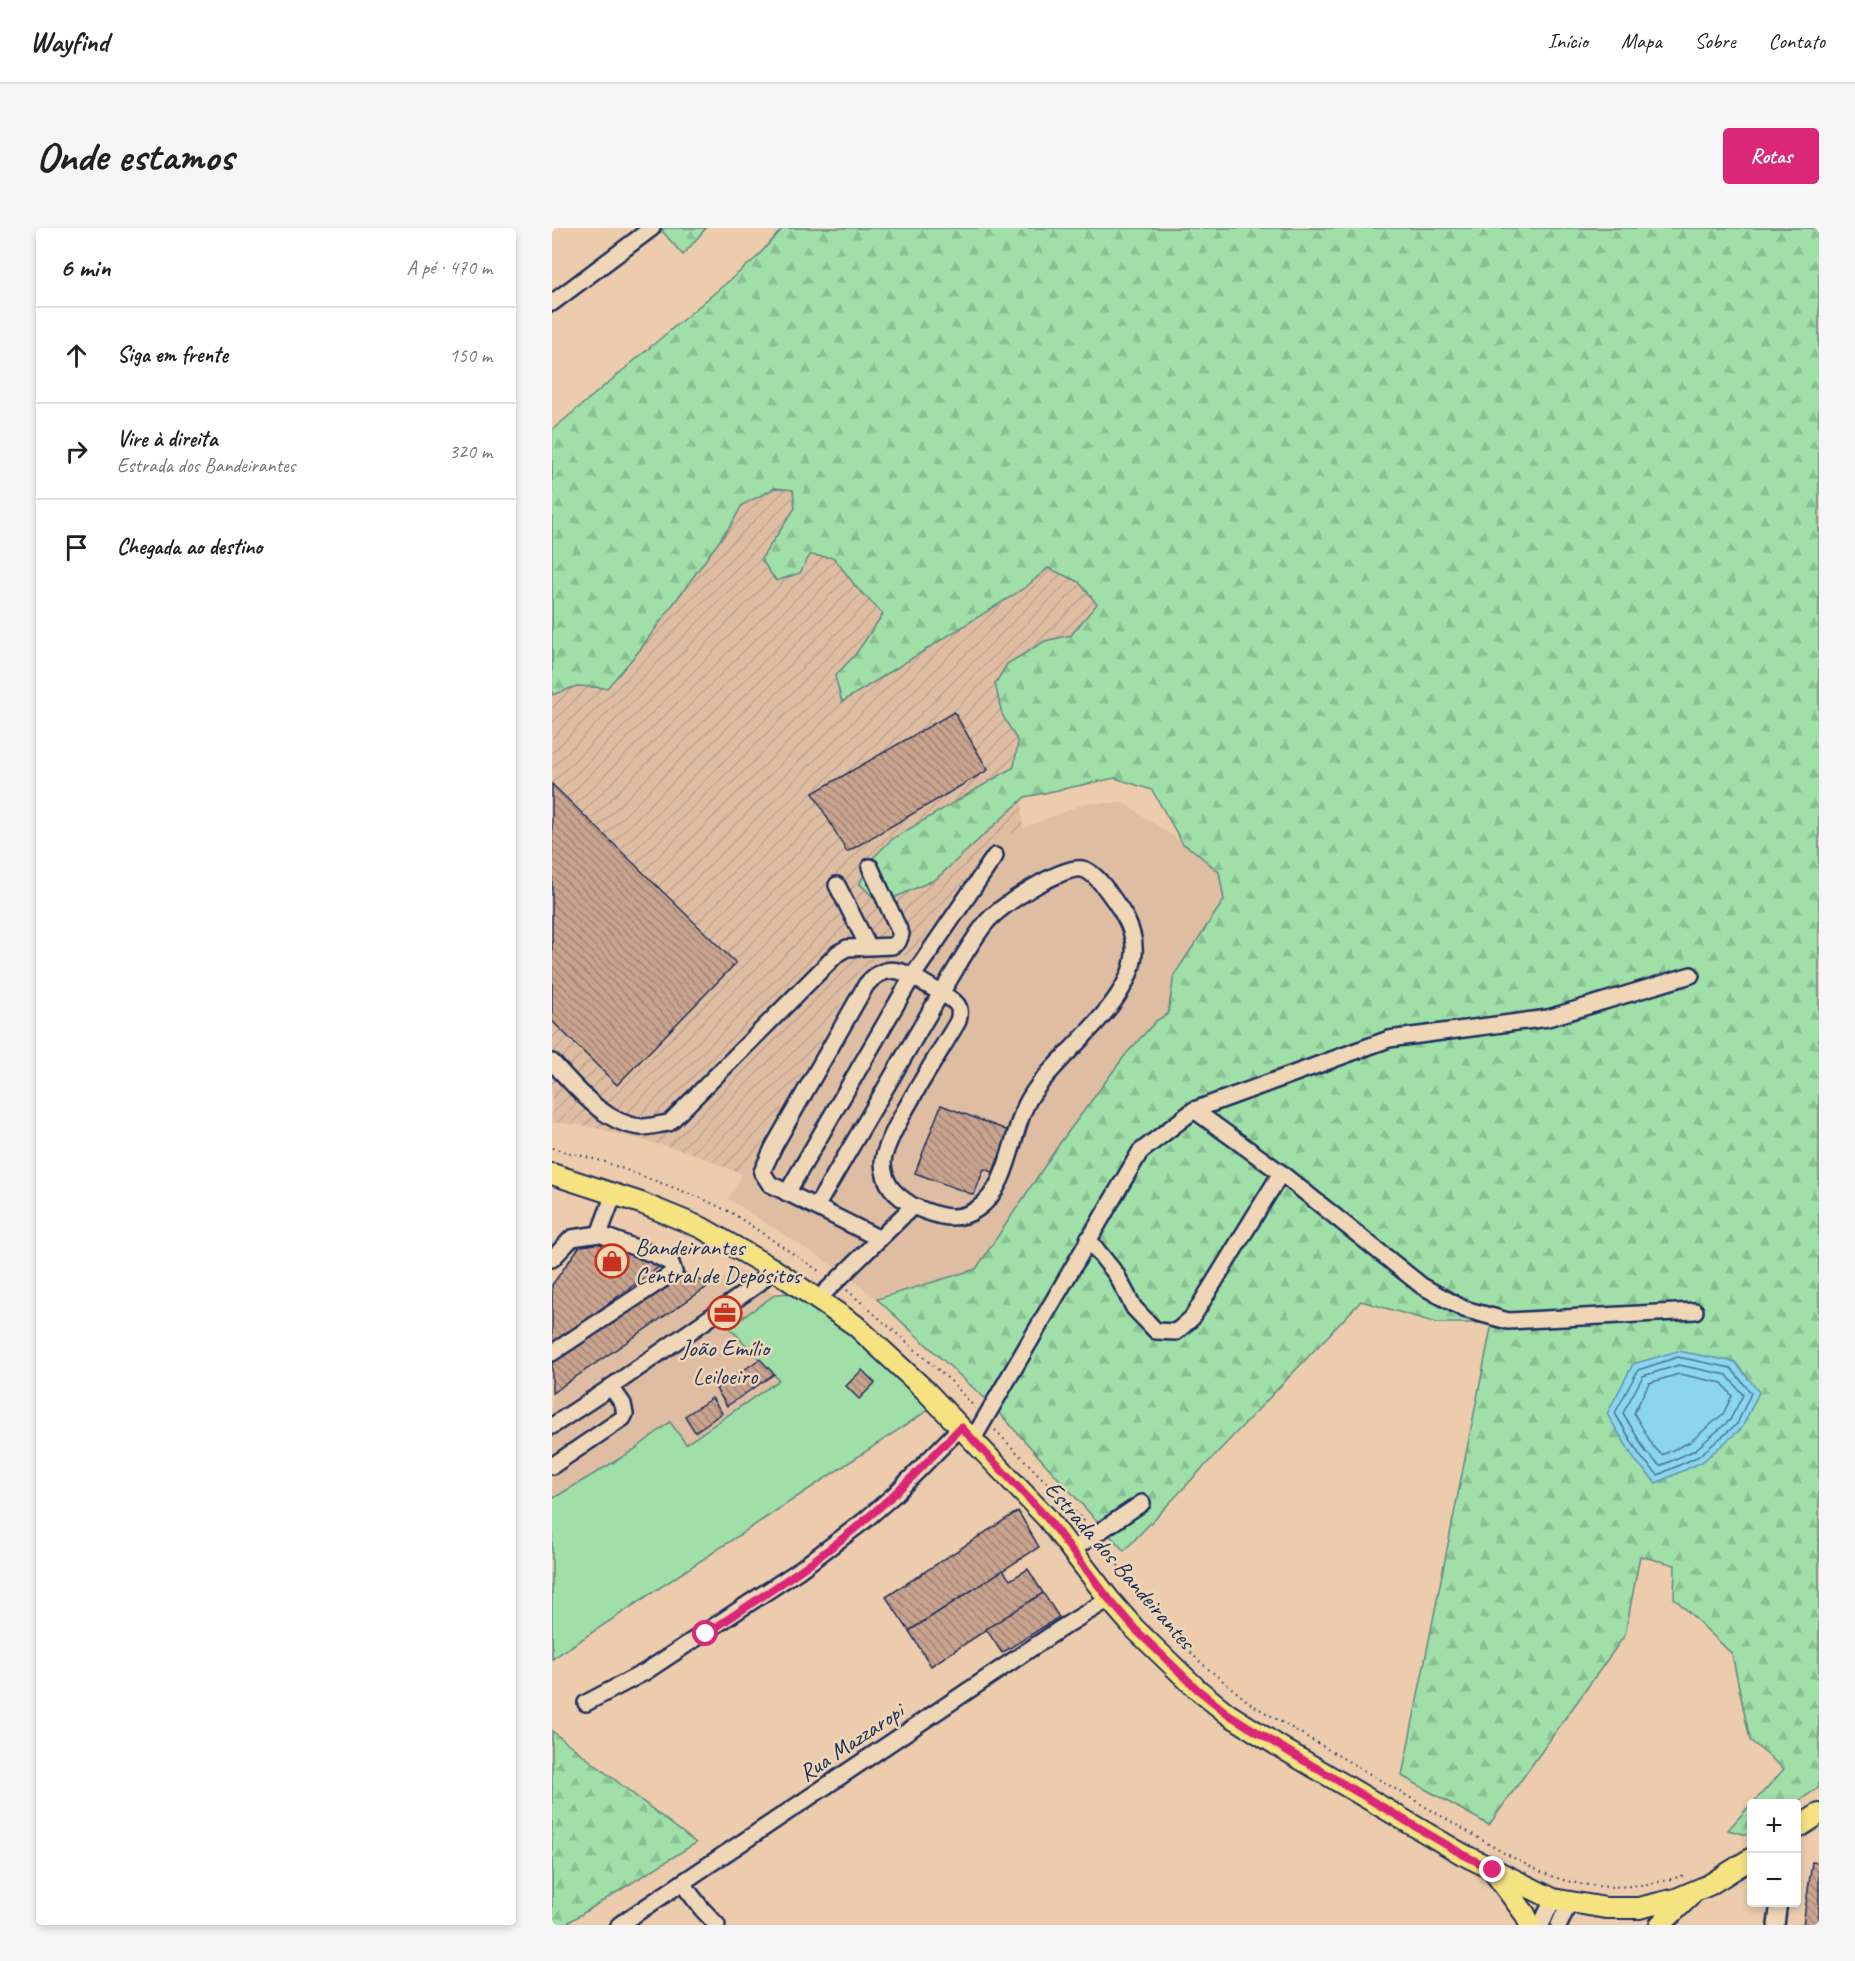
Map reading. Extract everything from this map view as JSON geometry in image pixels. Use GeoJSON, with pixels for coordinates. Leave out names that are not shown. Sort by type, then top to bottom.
{"type":"FeatureCollection","features":[{"type":"Feature","properties":{"kind":"main road","name":"Estrada dos Bandeirantes"},"geometry":{"type":"LineString","coordinates":[[552,1174],[614,1194],[702,1228],[773,1269],[855,1325],[924,1389],[1047,1518],[1109,1599],[1166,1660],[1197,1689],[1228,1714],[1462,1854],[1561,1901],[1606,1908],[1639,1908],[1676,1899],[1710,1885],[1747,1861]]}},
{"type":"Feature","properties":{"kind":"main road"},"geometry":{"type":"LineString","coordinates":[[1801,1826],[1819,1814]]}},
{"type":"Feature","properties":{"kind":"main road"},"geometry":{"type":"LineString","coordinates":[[1493,1870],[1525,1914],[1530,1925]]}},
{"type":"Feature","properties":{"kind":"main road"},"geometry":{"type":"LineString","coordinates":[[1659,1925],[1672,1915],[1693,1892]]}},
{"type":"Feature","properties":{"kind":"street"},"geometry":{"type":"LineString","coordinates":[[552,303],[652,228]]}},
{"type":"Feature","properties":{"kind":"street"},"geometry":{"type":"LineString","coordinates":[[787,1193],[912,978],[995,856]]}},
{"type":"Feature","properties":{"kind":"street"},"geometry":{"type":"LineString","coordinates":[[552,1062],[584,1095],[612,1118],[641,1126],[669,1123],[838,952],[847,948],[892,946],[898,942],[901,934],[870,867]]}},
{"type":"Feature","properties":{"kind":"street"},"geometry":{"type":"LineString","coordinates":[[816,1207],[941,993],[985,923],[1020,895],[1062,874],[1082,869],[1091,873],[1122,911],[1133,933],[1135,952],[1133,965],[1122,989],[1097,1022],[1040,1083],[1029,1098],[1006,1165],[990,1196],[979,1208],[967,1215],[951,1218],[934,1215],[913,1206],[889,1187],[883,1162],[885,1150],[897,1125],[958,1021],[961,1012],[958,1006],[941,993],[899,971],[889,969],[874,975],[866,985],[764,1164],[762,1172],[765,1180],[787,1193],[878,1238]]}},
{"type":"Feature","properties":{"kind":"street"},"geometry":{"type":"LineString","coordinates":[[837,885],[868,946]]}},
{"type":"Feature","properties":{"kind":"street"},"geometry":{"type":"LineString","coordinates":[[586,1703],[654,1667],[798,1571],[872,1515],[984,1420],[1140,1152],[1194,1110],[1389,1039],[1548,1018],[1691,975]]}},
{"type":"Feature","properties":{"kind":"street"},"geometry":{"type":"LineString","coordinates":[[1194,1110],[1281,1173],[1422,1286],[1464,1308],[1508,1321],[1695,1311]]}},
{"type":"Feature","properties":{"kind":"street"},"geometry":{"type":"LineString","coordinates":[[1088,1239],[1116,1274],[1134,1308],[1156,1331],[1176,1332],[1192,1318],[1281,1173]]}},
{"type":"Feature","properties":{"kind":"street"},"geometry":{"type":"LineString","coordinates":[[599,1234],[614,1194]]}},
{"type":"Feature","properties":{"kind":"street"},"geometry":{"type":"LineString","coordinates":[[818,1299],[913,1206]]}},
{"type":"Feature","properties":{"kind":"street"},"geometry":{"type":"LineString","coordinates":[[552,1260],[572,1238],[599,1234],[671,1263],[674,1272],[552,1353]]}},
{"type":"Feature","properties":{"kind":"street"},"geometry":{"type":"LineString","coordinates":[[552,1426],[612,1387],[759,1283],[773,1269]]}},
{"type":"Feature","properties":{"kind":"street"},"geometry":{"type":"LineString","coordinates":[[552,1466],[623,1418],[625,1414],[623,1404],[612,1387]]}},
{"type":"Feature","properties":{"kind":"street"},"geometry":{"type":"LineString","coordinates":[[1072,1550],[1142,1503]]}},
{"type":"Feature","properties":{"kind":"street","name":"Rua Mazzaropi"},"geometry":{"type":"LineString","coordinates":[[619,1925],[1050,1635],[1109,1599]]}},
{"type":"Feature","properties":{"kind":"street"},"geometry":{"type":"LineString","coordinates":[[682,1883],[717,1925]]}},
{"type":"Feature","properties":{"kind":"street"},"geometry":{"type":"LineString","coordinates":[[1541,1925],[1561,1901]]}},
{"type":"Feature","properties":{"kind":"street"},"geometry":{"type":"LineString","coordinates":[[1559,1925],[1561,1901]]}},
{"type":"Feature","properties":{"kind":"street"},"geometry":{"type":"LineString","coordinates":[[1776,1925],[1778,1907]]}},
{"type":"Feature","properties":{"kind":"street"},"geometry":{"type":"LineString","coordinates":[[698,1925],[702,1909]]}},
{"type":"Feature","properties":{"kind":"path"},"geometry":{"type":"LineString","coordinates":[[552,1148],[605,1162],[701,1198],[732,1214],[848,1290],[952,1382],[984,1420],[1081,1518],[1168,1630],[1200,1662],[1251,1704],[1504,1853],[1548,1874],[1586,1885],[1611,1887],[1642,1886],[1694,1871]]}},
{"type":"Feature","properties":{"kind":"shaded area"},"geometry":{"type":"Polygon","coordinates":[[[775,488],[793,490],[795,508],[810,555],[834,558],[857,588],[883,614],[855,655],[835,676],[1026,587],[1048,568],[1079,582],[1097,604],[1071,635],[1045,641],[1002,714],[1018,742],[1023,830],[993,840],[913,953],[861,968],[744,1175],[689,1152],[587,1126],[552,1122],[552,695],[577,686],[607,688],[639,651],[731,525],[742,505],[775,488]]]}},
{"type":"Feature","properties":{"kind":"shaded area"},"geometry":{"type":"Polygon","coordinates":[[[1086,803],[1124,803],[1193,850],[1220,872],[1224,900],[1174,975],[1168,1014],[1157,1020],[1060,1143],[976,1269],[877,1299],[843,1272],[728,1199],[861,968],[913,953],[993,840],[1086,803]]]}},
{"type":"Feature","properties":{"kind":"shaded area"},"geometry":{"type":"Polygon","coordinates":[[[738,1269],[776,1294],[730,1327],[779,1380],[686,1445],[670,1422],[634,1450],[552,1499],[552,1393],[738,1269]]]}},
{"type":"Feature","properties":{"kind":"green space"},"geometry":{"type":"Polygon","coordinates":[[[663,228],[706,228],[683,255],[663,232],[663,228]]]}},
{"type":"Feature","properties":{"kind":"green space"},"geometry":{"type":"Polygon","coordinates":[[[783,228],[1819,228],[1819,1787],[1801,1800],[1757,1799],[1784,1769],[1750,1740],[1732,1654],[1674,1598],[1675,1565],[1640,1556],[1625,1635],[1489,1825],[1402,1776],[1492,1323],[1437,1323],[1361,1301],[1124,1551],[994,1407],[877,1299],[976,1269],[1060,1143],[1126,1054],[1157,1020],[1168,1014],[1174,975],[1224,900],[1219,872],[1183,844],[1152,790],[1115,778],[1025,797],[936,879],[880,904],[860,884],[868,863],[892,839],[1014,767],[1018,742],[1002,714],[995,684],[1007,664],[1045,641],[1071,635],[1097,604],[1079,582],[1048,568],[1026,587],[842,702],[835,676],[855,655],[883,614],[857,588],[834,558],[810,555],[800,573],[776,581],[761,559],[795,508],[793,490],[775,488],[742,505],[731,525],[639,651],[607,688],[577,686],[552,695],[552,430],[756,258],[783,228]]]}},
{"type":"Feature","properties":{"kind":"green space"},"geometry":{"type":"Polygon","coordinates":[[[794,1293],[869,1350],[930,1409],[552,1659],[552,1499],[634,1450],[670,1422],[686,1444],[779,1380],[729,1327],[776,1294],[794,1293]]]}},
{"type":"Feature","properties":{"kind":"green space"},"geometry":{"type":"Polygon","coordinates":[[[552,1731],[696,1843],[564,1925],[552,1925],[552,1731]]]}},
{"type":"Feature","properties":{"kind":"green space"},"geometry":{"type":"Polygon","coordinates":[[[1747,1809],[1747,1835],[1728,1830],[1747,1809]]]}},
{"type":"Feature","properties":{"kind":"water"},"geometry":{"type":"Polygon","coordinates":[[[1678,1351],[1735,1362],[1759,1392],[1742,1428],[1702,1462],[1656,1483],[1635,1460],[1607,1414],[1633,1364],[1678,1351]]]}},
{"type":"Feature","properties":{"kind":"building"},"geometry":{"type":"Polygon","coordinates":[[[954,712],[988,770],[847,852],[813,793],[954,712]]]}},
{"type":"Feature","properties":{"kind":"building"},"geometry":{"type":"Polygon","coordinates":[[[552,784],[736,963],[617,1085],[552,1021],[552,784]]]}},
{"type":"Feature","properties":{"kind":"building"},"geometry":{"type":"Polygon","coordinates":[[[941,1105],[1009,1131],[993,1172],[984,1169],[974,1195],[915,1173],[941,1105]]]}},
{"type":"Feature","properties":{"kind":"building"},"geometry":{"type":"Polygon","coordinates":[[[587,1236],[663,1264],[552,1344],[552,1285],[587,1236]]]}},
{"type":"Feature","properties":{"kind":"building"},"geometry":{"type":"Polygon","coordinates":[[[682,1272],[710,1285],[552,1393],[552,1360],[682,1272]]]}},
{"type":"Feature","properties":{"kind":"building"},"geometry":{"type":"Polygon","coordinates":[[[760,1359],[774,1374],[727,1406],[716,1389],[760,1359]]]}},
{"type":"Feature","properties":{"kind":"building"},"geometry":{"type":"Polygon","coordinates":[[[862,1370],[875,1383],[859,1399],[846,1386],[862,1370]]]}},
{"type":"Feature","properties":{"kind":"building"},"geometry":{"type":"Polygon","coordinates":[[[712,1398],[722,1413],[695,1432],[685,1416],[712,1398]]]}},
{"type":"Feature","properties":{"kind":"building"},"geometry":{"type":"Polygon","coordinates":[[[1018,1511],[1039,1547],[909,1631],[886,1597],[1018,1511]]]}},
{"type":"Feature","properties":{"kind":"building"},"geometry":{"type":"Polygon","coordinates":[[[1028,1569],[1043,1593],[931,1666],[909,1631],[1003,1570],[1010,1580],[1028,1569]]]}},
{"type":"Feature","properties":{"kind":"building"},"geometry":{"type":"Polygon","coordinates":[[[1043,1593],[1059,1617],[1002,1653],[986,1629],[1043,1593]]]}},
{"type":"Feature","properties":{"kind":"building"},"geometry":{"type":"Polygon","coordinates":[[[1812,1862],[1819,1863],[1819,1925],[1803,1925],[1812,1862]]]}},
{"type":"Feature","properties":{"kind":"place","name":"Bandeirantes Central de Depósitos"},"geometry":{"type":"Point","coordinates":[612,1261]}},
{"type":"Feature","properties":{"kind":"place","name":"João Emílio Leiloeiro"},"geometry":{"type":"Point","coordinates":[725,1313]}},
{"type":"Feature","properties":{"kind":"route"},"geometry":{"type":"LineString","coordinates":[[706,1634],[798,1571],[864,1521],[894,1495],[961,1427],[1047,1518],[1135,1629],[1197,1689],[1228,1714],[1286,1750],[1493,1870]]}}]}
